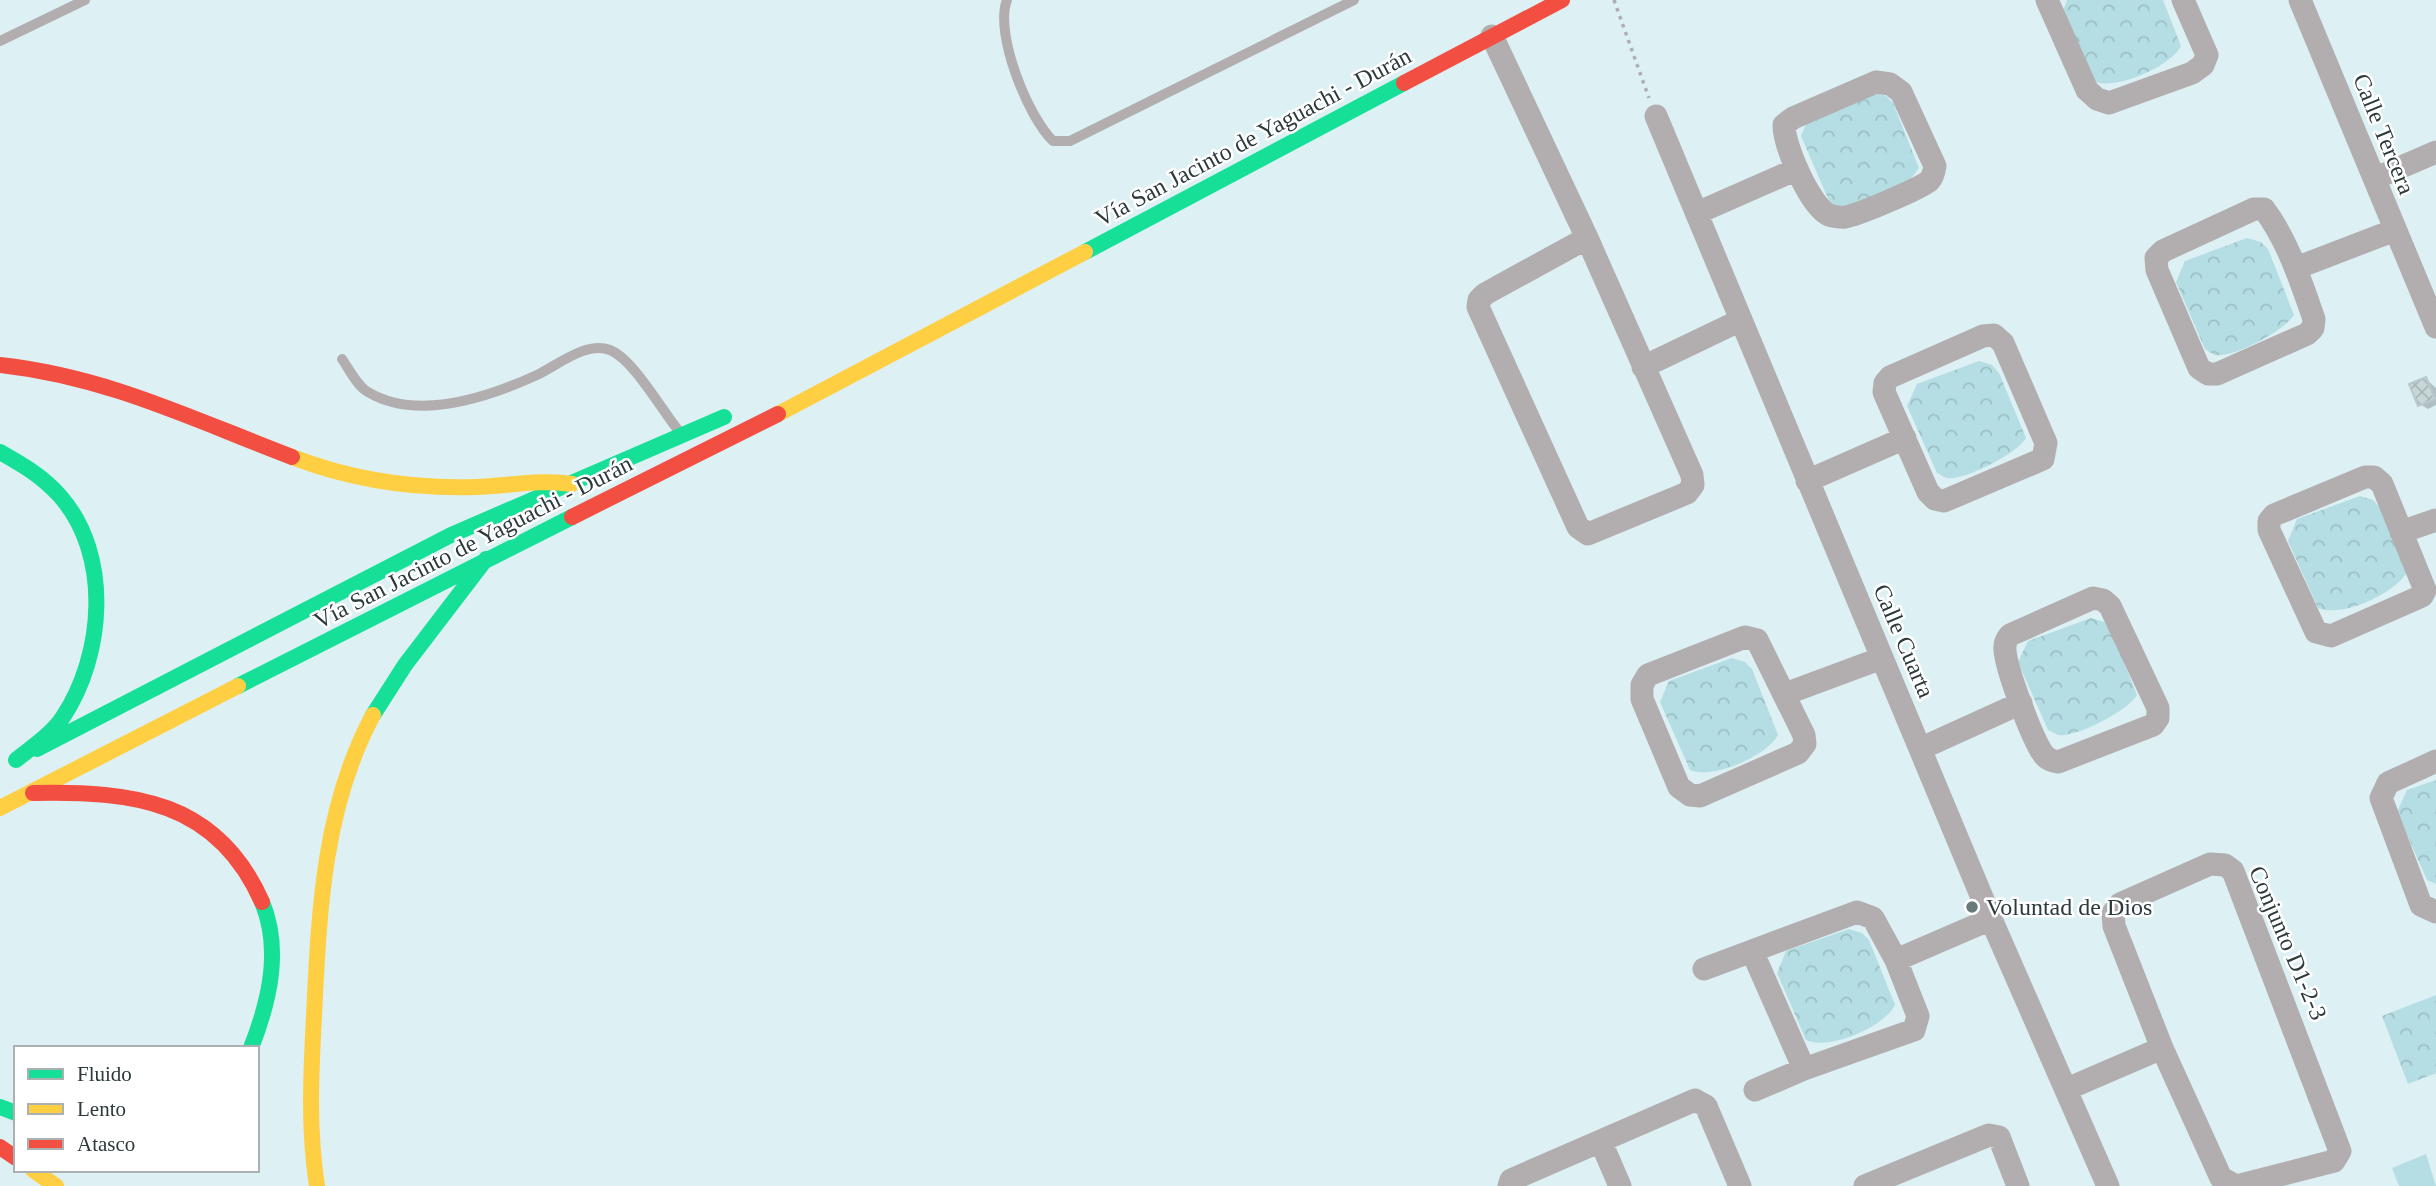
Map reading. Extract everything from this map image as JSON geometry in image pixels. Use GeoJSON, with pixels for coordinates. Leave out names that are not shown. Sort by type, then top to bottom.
{"type":"FeatureCollection","features":[{"type":"Feature","properties":{"kind":"main road","name":"Vía San Jacinto de Yaguachi - Durán"},"geometry":{"type":"LineString","coordinates":[[0,808],[486,559],[850,379],[965,315],[1562,0]]}},
{"type":"Feature","properties":{"kind":"main road","name":"Vía San Jacinto de Yaguachi - Durán"},"geometry":{"type":"LineString","coordinates":[[785,391],[965,315]]}},
{"type":"Feature","properties":{"kind":"main road"},"geometry":{"type":"LineString","coordinates":[[0,365],[86,377],[269,449],[362,478],[401,486],[449,490],[559,482],[572,484]]}},
{"type":"Feature","properties":{"kind":"main road","name":"Vía San Jacinto de Yaguachi - Durán"},"geometry":{"type":"LineString","coordinates":[[0,767],[451,535],[734,413]]}},
{"type":"Feature","properties":{"kind":"main road"},"geometry":{"type":"LineString","coordinates":[[0,452],[33,471],[71,514],[93,563],[97,588],[97,631],[81,685],[64,716],[16,760]]}},
{"type":"Feature","properties":{"kind":"main road"},"geometry":{"type":"LineString","coordinates":[[317,1186],[308,1122],[317,937],[321,885],[341,794],[364,733],[382,700],[486,559]]}},
{"type":"Feature","properties":{"kind":"main road"},"geometry":{"type":"LineString","coordinates":[[33,793],[99,792],[150,800],[203,825],[236,857],[262,900],[268,916],[273,950],[272,990],[252,1046]]}},
{"type":"Feature","properties":{"kind":"main road"},"geometry":{"type":"LineString","coordinates":[[36,1172],[55,1186]]}},
{"type":"Feature","properties":{"kind":"street"},"geometry":{"type":"LineString","coordinates":[[2047,0],[2087,90],[2097,99],[2109,103],[2192,73],[2203,65],[2207,55],[2185,0]]}},
{"type":"Feature","properties":{"kind":"street","name":"Calle Tercera"},"geometry":{"type":"LineString","coordinates":[[2300,0],[2436,327]]}},
{"type":"Feature","properties":{"kind":"street"},"geometry":{"type":"LineString","coordinates":[[1492,36],[1587,238],[1693,485],[1687,492],[1594,533],[1585,533],[1577,527],[1478,307],[1479,300],[1485,294],[1587,238]]}},
{"type":"Feature","properties":{"kind":"street"},"geometry":{"type":"LineString","coordinates":[[1877,82],[1890,83],[1901,92],[1935,166],[1932,179],[1919,187],[1844,218],[1829,215],[1817,206],[1797,169],[1784,134],[1784,125],[1793,118],[1877,82]]}},
{"type":"Feature","properties":{"kind":"street","name":"Calle Cuarta"},"geometry":{"type":"LineString","coordinates":[[1656,116],[1739,321],[1922,748],[1991,919],[2108,1186]]}},
{"type":"Feature","properties":{"kind":"street"},"geometry":{"type":"LineString","coordinates":[[2376,178],[2436,152]]}},
{"type":"Feature","properties":{"kind":"street"},"geometry":{"type":"LineString","coordinates":[[1697,213],[1797,169]]}},
{"type":"Feature","properties":{"kind":"street"},"geometry":{"type":"LineString","coordinates":[[2255,209],[2264,209],[2296,268],[2315,319],[2313,328],[2306,334],[2228,369],[2208,374],[2199,368],[2157,270],[2156,258],[2163,251],[2255,209]]}},
{"type":"Feature","properties":{"kind":"street"},"geometry":{"type":"LineString","coordinates":[[2296,268],[2395,230]]}},
{"type":"Feature","properties":{"kind":"street"},"geometry":{"type":"LineString","coordinates":[[1643,366],[1739,321]]}},
{"type":"Feature","properties":{"kind":"street"},"geometry":{"type":"LineString","coordinates":[[1983,335],[1994,335],[2003,343],[2046,443],[2046,450],[2043,459],[1944,501],[1935,499],[1928,492],[1905,438],[1884,392],[1885,383],[1890,377],[1983,335]]}},
{"type":"Feature","properties":{"kind":"street"},"geometry":{"type":"LineString","coordinates":[[1807,481],[1905,438]]}},
{"type":"Feature","properties":{"kind":"street"},"geometry":{"type":"LineString","coordinates":[[2365,477],[2374,477],[2382,484],[2401,532],[2423,584],[2422,597],[2331,636],[2316,632],[2269,530],[2269,521],[2274,515],[2365,477]]}},
{"type":"Feature","properties":{"kind":"street"},"geometry":{"type":"LineString","coordinates":[[2401,532],[2436,520]]}},
{"type":"Feature","properties":{"kind":"street"},"geometry":{"type":"LineString","coordinates":[[2093,598],[2103,600],[2110,606],[2158,708],[2158,718],[2153,724],[2059,762],[2043,754],[2021,703],[2004,652],[2005,642],[2010,635],[2093,598]]}},
{"type":"Feature","properties":{"kind":"street"},"geometry":{"type":"LineString","coordinates":[[1745,637],[1757,640],[1785,694],[1805,744],[1798,753],[1700,796],[1690,795],[1679,788],[1642,699],[1643,685],[1648,675],[1745,637]]}},
{"type":"Feature","properties":{"kind":"street"},"geometry":{"type":"LineString","coordinates":[[1785,694],[1882,658]]}},
{"type":"Feature","properties":{"kind":"street"},"geometry":{"type":"LineString","coordinates":[[1922,748],[2021,703]]}},
{"type":"Feature","properties":{"kind":"street"},"geometry":{"type":"LineString","coordinates":[[2436,761],[2388,783],[2381,798],[2421,905],[2436,912]]}},
{"type":"Feature","properties":{"kind":"street","name":"Conjunto D1-2-3"},"geometry":{"type":"LineString","coordinates":[[2210,864],[2225,865],[2233,871],[2340,1151],[2334,1160],[2236,1186],[2221,1178],[2162,1048],[2114,926],[2113,913],[2120,904],[2210,864]]}},
{"type":"Feature","properties":{"kind":"street"},"geometry":{"type":"LineString","coordinates":[[1704,969],[1857,912],[1873,918],[1896,960],[1918,1016],[1914,1030],[1804,1069],[1755,1090]]}},
{"type":"Feature","properties":{"kind":"street"},"geometry":{"type":"LineString","coordinates":[[1896,960],[1991,919]]}},
{"type":"Feature","properties":{"kind":"street"},"geometry":{"type":"LineString","coordinates":[[1752,951],[1804,1069]]}},
{"type":"Feature","properties":{"kind":"street"},"geometry":{"type":"LineString","coordinates":[[2067,1089],[2162,1048]]}},
{"type":"Feature","properties":{"kind":"street"},"geometry":{"type":"LineString","coordinates":[[1508,1186],[1511,1180],[1695,1100],[1702,1101],[1740,1186]]}},
{"type":"Feature","properties":{"kind":"street"},"geometry":{"type":"LineString","coordinates":[[1865,1186],[1989,1135],[1999,1137],[2018,1186]]}},
{"type":"Feature","properties":{"kind":"street"},"geometry":{"type":"LineString","coordinates":[[1601,1142],[1620,1186]]}},
{"type":"Feature","properties":{"kind":"lane"},"geometry":{"type":"LineString","coordinates":[[0,41],[85,0]]}},
{"type":"Feature","properties":{"kind":"lane"},"geometry":{"type":"LineString","coordinates":[[1007,0],[1003,13],[1010,58],[1039,128],[1053,141],[1070,141],[1354,0]]}},
{"type":"Feature","properties":{"kind":"lane"},"geometry":{"type":"LineString","coordinates":[[342,359],[365,391],[398,403],[434,405],[470,400],[536,375],[590,349],[607,349],[624,356],[682,435]]}},
{"type":"Feature","properties":{"kind":"path"},"geometry":{"type":"LineString","coordinates":[[1614,0],[1656,116]]}},
{"type":"Feature","properties":{"kind":"green space"},"geometry":{"type":"Polygon","coordinates":[[[2067,0],[2163,0],[2181,46],[2165,62],[2140,76],[2114,83],[2092,81],[2062,14],[2067,0]]]}},
{"type":"Feature","properties":{"kind":"green space"},"geometry":{"type":"Polygon","coordinates":[[[1873,92],[1886,96],[1893,103],[1919,168],[1907,184],[1841,208],[1830,203],[1801,136],[1810,114],[1873,92]]]}},
{"type":"Feature","properties":{"kind":"green space"},"geometry":{"type":"Polygon","coordinates":[[[2247,238],[2261,242],[2268,249],[2294,315],[2281,328],[2258,342],[2234,352],[2215,355],[2205,349],[2176,282],[2185,261],[2247,238]]]}},
{"type":"Feature","properties":{"kind":"green space"},"geometry":{"type":"Polygon","coordinates":[[[1979,361],[1992,365],[1999,373],[2026,438],[2013,451],[1990,465],[1965,475],[1947,478],[1937,473],[1907,406],[1917,384],[1979,361]]]}},
{"type":"Feature","properties":{"kind":"green space"},"geometry":{"type":"Polygon","coordinates":[[[2360,496],[2373,500],[2380,508],[2407,572],[2391,588],[2367,602],[2340,610],[2318,608],[2288,541],[2297,519],[2360,496]]]}},
{"type":"Feature","properties":{"kind":"green space"},"geometry":{"type":"Polygon","coordinates":[[[2091,618],[2104,622],[2111,629],[2137,695],[2124,708],[2101,722],[2077,732],[2058,735],[2048,730],[2018,662],[2028,641],[2091,618]]]}},
{"type":"Feature","properties":{"kind":"green space"},"geometry":{"type":"Polygon","coordinates":[[[1732,658],[1745,662],[1752,669],[1778,735],[1763,751],[1738,764],[1711,772],[1690,770],[1660,702],[1669,681],[1732,658]]]}},
{"type":"Feature","properties":{"kind":"green space"},"geometry":{"type":"Polygon","coordinates":[[[2436,780],[2436,884],[2427,880],[2397,812],[2407,790],[2436,780]]]}},
{"type":"Feature","properties":{"kind":"green space"},"geometry":{"type":"Polygon","coordinates":[[[1849,929],[1862,933],[1869,940],[1895,1005],[1880,1021],[1855,1035],[1828,1042],[1806,1040],[1777,973],[1786,951],[1849,929]]]}},
{"type":"Feature","properties":{"kind":"green space"},"geometry":{"type":"Polygon","coordinates":[[[2436,995],[2436,1073],[2408,1084],[2382,1016],[2436,995]]]}},
{"type":"Feature","properties":{"kind":"green space"},"geometry":{"type":"Polygon","coordinates":[[[2426,1154],[2436,1186],[2399,1186],[2392,1168],[2426,1154]]]}},
{"type":"Feature","properties":{"kind":"building"},"geometry":{"type":"Polygon","coordinates":[[[2426,377],[2435,399],[2418,406],[2409,384],[2426,377]]]}},
{"type":"Feature","properties":{"kind":"traffic: fast"},"geometry":{"type":"LineString","coordinates":[[1085,252],[1404,83]]}},
{"type":"Feature","properties":{"kind":"traffic: fast"},"geometry":{"type":"LineString","coordinates":[[37,749],[451,535],[724,417]]}},
{"type":"Feature","properties":{"kind":"traffic: fast"},"geometry":{"type":"LineString","coordinates":[[0,452],[24,466],[60,496],[77,520],[88,547],[95,576],[94,635],[77,692],[53,729],[16,760]]}},
{"type":"Feature","properties":{"kind":"traffic: fast"},"geometry":{"type":"LineString","coordinates":[[238,686],[572,517]]}},
{"type":"Feature","properties":{"kind":"traffic: fast"},"geometry":{"type":"LineString","coordinates":[[373,715],[405,665],[486,559]]}},
{"type":"Feature","properties":{"kind":"traffic: fast"},"geometry":{"type":"LineString","coordinates":[[252,1046],[263,1013],[271,976],[271,939],[262,902]]}},
{"type":"Feature","properties":{"kind":"traffic: fast"},"geometry":{"type":"LineString","coordinates":[[0,1107],[14,1112]]}},
{"type":"Feature","properties":{"kind":"traffic: slow"},"geometry":{"type":"LineString","coordinates":[[778,414],[1085,252]]}},
{"type":"Feature","properties":{"kind":"traffic: slow"},"geometry":{"type":"LineString","coordinates":[[292,457],[337,472],[405,484],[452,487],[536,482],[572,484]]}},
{"type":"Feature","properties":{"kind":"traffic: slow"},"geometry":{"type":"LineString","coordinates":[[0,808],[238,686]]}},
{"type":"Feature","properties":{"kind":"traffic: slow"},"geometry":{"type":"LineString","coordinates":[[317,1186],[312,1143],[311,1080],[322,900],[327,861],[343,787],[356,750],[373,715]]}},
{"type":"Feature","properties":{"kind":"traffic: slow"},"geometry":{"type":"LineString","coordinates":[[36,1172],[56,1186]]}},
{"type":"Feature","properties":{"kind":"traffic: jam"},"geometry":{"type":"LineString","coordinates":[[1404,83],[1562,0]]}},
{"type":"Feature","properties":{"kind":"traffic: jam"},"geometry":{"type":"LineString","coordinates":[[0,365],[77,379],[113,389],[292,457]]}},
{"type":"Feature","properties":{"kind":"traffic: jam"},"geometry":{"type":"LineString","coordinates":[[572,517],[778,414]]}},
{"type":"Feature","properties":{"kind":"traffic: jam"},"geometry":{"type":"LineString","coordinates":[[33,793],[105,795],[168,808],[196,822],[221,842],[243,868],[262,902]]}},
{"type":"Feature","properties":{"kind":"traffic: jam"},"geometry":{"type":"LineString","coordinates":[[0,1147],[14,1157]]}},
{"type":"Feature","properties":{"kind":"place","name":"Voluntad de Dios"},"geometry":{"type":"Point","coordinates":[1972,907]}}]}
